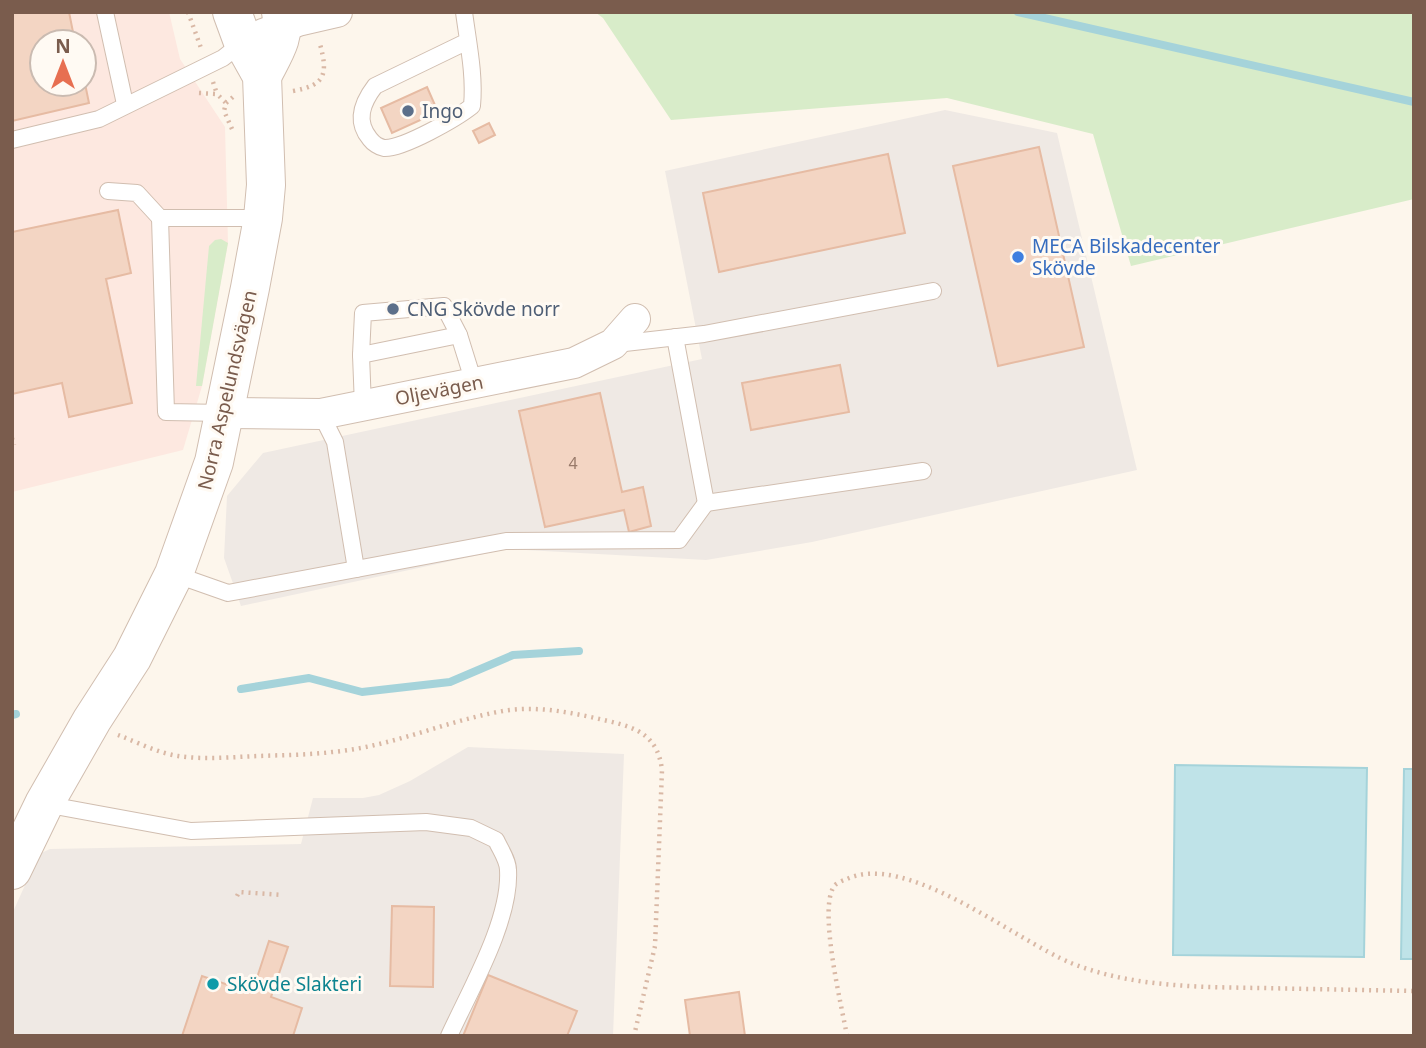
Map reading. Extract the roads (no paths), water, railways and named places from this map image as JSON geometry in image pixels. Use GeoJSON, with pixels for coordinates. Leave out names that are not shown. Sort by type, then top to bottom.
{"type":"FeatureCollection","features":[{"type":"Feature","properties":{"kind":"street"},"geometry":{"type":"LineString","coordinates":[[238,27],[337,12]]}},
{"type":"Feature","properties":{"kind":"street","name":"Norra Aspelundsvägen"},"geometry":{"type":"LineString","coordinates":[[12,870],[44,804],[92,720],[132,658],[174,574],[214,462],[263,218],[282,19]]}},
{"type":"Feature","properties":{"kind":"street","name":"Norra Aspelundsvägen"},"geometry":{"type":"LineString","coordinates":[[238,27],[276,83]]}},
{"type":"Feature","properties":{"kind":"street","name":"Oljevägen"},"geometry":{"type":"LineString","coordinates":[[225,413],[321,414],[574,363],[613,344],[635,319]]}},
{"type":"Feature","properties":{"kind":"lane"},"geometry":{"type":"LineString","coordinates":[[105,12],[125,104]]}},
{"type":"Feature","properties":{"kind":"lane"},"geometry":{"type":"LineString","coordinates":[[464,12],[468,41],[474,88],[472,106],[460,116],[409,141],[383,148],[373,143],[363,130],[360,112],[365,99],[375,86],[468,41]]}},
{"type":"Feature","properties":{"kind":"lane"},"geometry":{"type":"LineString","coordinates":[[12,140],[99,118],[222,58],[238,27]]}},
{"type":"Feature","properties":{"kind":"lane"},"geometry":{"type":"LineString","coordinates":[[108,191],[137,192],[160,218],[166,412],[225,413]]}},
{"type":"Feature","properties":{"kind":"lane"},"geometry":{"type":"LineString","coordinates":[[160,218],[263,218]]}},
{"type":"Feature","properties":{"kind":"lane"},"geometry":{"type":"LineString","coordinates":[[613,344],[675,337],[933,291]]}},
{"type":"Feature","properties":{"kind":"lane"},"geometry":{"type":"LineString","coordinates":[[363,406],[363,313],[444,306],[459,335],[474,383]]}},
{"type":"Feature","properties":{"kind":"lane"},"geometry":{"type":"LineString","coordinates":[[361,355],[459,335]]}},
{"type":"Feature","properties":{"kind":"lane"},"geometry":{"type":"LineString","coordinates":[[675,337],[706,503]]}},
{"type":"Feature","properties":{"kind":"lane"},"geometry":{"type":"LineString","coordinates":[[321,414],[335,442],[356,569]]}},
{"type":"Feature","properties":{"kind":"lane"},"geometry":{"type":"LineString","coordinates":[[174,574],[228,593],[506,541],[679,540],[706,503],[923,471]]}},
{"type":"Feature","properties":{"kind":"lane"},"geometry":{"type":"LineString","coordinates":[[44,804],[191,831],[426,822],[471,828],[496,840],[509,867],[506,902],[491,943],[449,1036]]}},
{"type":"Feature","properties":{"kind":"water"},"geometry":{"type":"Polygon","coordinates":[[[1175,765],[1367,768],[1364,957],[1173,955],[1175,765]]]}},
{"type":"Feature","properties":{"kind":"water"},"geometry":{"type":"Polygon","coordinates":[[[1404,769],[1414,769],[1414,959],[1401,959],[1404,769]]]}},
{"type":"Feature","properties":{"kind":"waterway"},"geometry":{"type":"LineString","coordinates":[[1018,12],[1414,102]]}},
{"type":"Feature","properties":{"kind":"waterway"},"geometry":{"type":"LineString","coordinates":[[241,689],[309,678],[362,692],[450,682],[513,655],[579,651]]}},
{"type":"Feature","properties":{"kind":"waterway"},"geometry":{"type":"LineString","coordinates":[[12,715],[16,714]]}},
{"type":"Feature","properties":{"kind":"place","name":"Ingo"},"geometry":{"type":"Point","coordinates":[408,111]}},
{"type":"Feature","properties":{"kind":"place","name":"MECA Bilskadecenter Skövde"},"geometry":{"type":"Point","coordinates":[1018,257]}},
{"type":"Feature","properties":{"kind":"place","name":"CNG Skövde norr"},"geometry":{"type":"Point","coordinates":[393,309]}},
{"type":"Feature","properties":{"kind":"place","name":"Skövde Slakteri"},"geometry":{"type":"Point","coordinates":[213,984]}}]}
